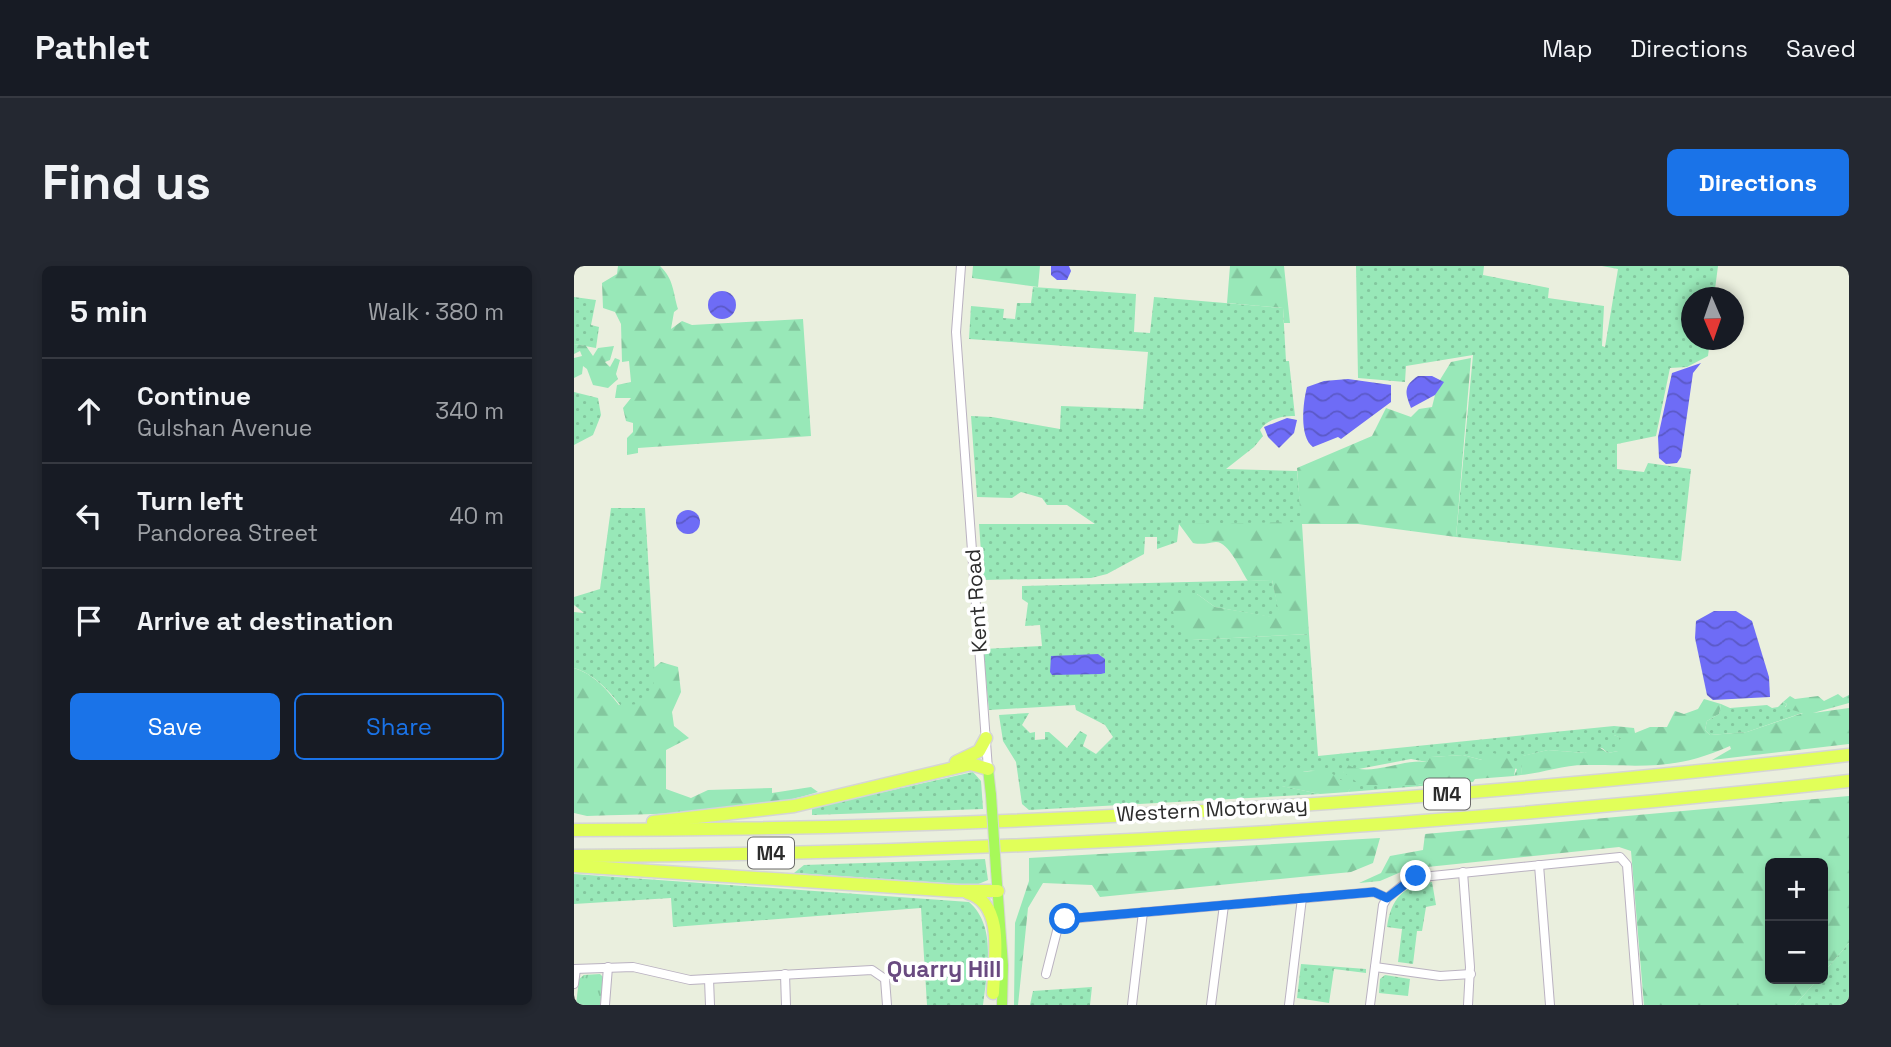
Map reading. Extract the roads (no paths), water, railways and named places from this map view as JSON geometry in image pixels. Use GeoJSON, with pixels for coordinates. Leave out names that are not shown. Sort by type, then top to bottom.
{"type":"FeatureCollection","features":[{"type":"Feature","properties":{"kind":"highway"},"geometry":{"type":"LineString","coordinates":[[940,769],[979,751],[986,738]]}},
{"type":"Feature","properties":{"kind":"highway","name":"Western Motorway"},"geometry":{"type":"LineString","coordinates":[[574,830],[943,823],[1213,810],[1569,784],[1849,755]]}},
{"type":"Feature","properties":{"kind":"highway"},"geometry":{"type":"LineString","coordinates":[[593,830],[794,807],[940,769],[976,764],[988,769]]}},
{"type":"Feature","properties":{"kind":"highway","name":"Western Motorway"},"geometry":{"type":"LineString","coordinates":[[574,856],[941,849],[1253,834],[1558,811],[1849,782]]}},
{"type":"Feature","properties":{"kind":"highway"},"geometry":{"type":"LineString","coordinates":[[574,866],[957,891],[998,891]]}},
{"type":"Feature","properties":{"kind":"highway"},"geometry":{"type":"LineString","coordinates":[[957,891],[979,898],[990,912],[995,932],[992,999]]}},
{"type":"Feature","properties":{"kind":"main road","name":"Kent Road"},"geometry":{"type":"LineString","coordinates":[[988,769],[1001,936],[1002,1005]]}},
{"type":"Feature","properties":{"kind":"main road","name":"Kent Road"},"geometry":{"type":"LineString","coordinates":[[992,999],[1001,936]]}},
{"type":"Feature","properties":{"kind":"street","name":"Kent Road"},"geometry":{"type":"LineString","coordinates":[[961,266],[956,332],[988,769]]}},
{"type":"Feature","properties":{"kind":"street"},"geometry":{"type":"LineString","coordinates":[[1370,1005],[1382,910],[1387,898],[1416,876],[1624,858],[1638,1005]]}},
{"type":"Feature","properties":{"kind":"street"},"geometry":{"type":"LineString","coordinates":[[1539,865],[1550,1005]]}},
{"type":"Feature","properties":{"kind":"street"},"geometry":{"type":"LineString","coordinates":[[1463,872],[1471,974],[1468,1005]]}},
{"type":"Feature","properties":{"kind":"street"},"geometry":{"type":"LineString","coordinates":[[1046,974],[1058,927],[1065,919],[1374,892],[1387,898]]}},
{"type":"Feature","properties":{"kind":"street"},"geometry":{"type":"LineString","coordinates":[[1289,1005],[1303,898]]}},
{"type":"Feature","properties":{"kind":"street"},"geometry":{"type":"LineString","coordinates":[[1211,1005],[1224,905]]}},
{"type":"Feature","properties":{"kind":"street"},"geometry":{"type":"LineString","coordinates":[[1132,1005],[1143,912]]}},
{"type":"Feature","properties":{"kind":"street"},"geometry":{"type":"LineString","coordinates":[[604,1005],[608,967]]}},
{"type":"Feature","properties":{"kind":"street"},"geometry":{"type":"LineString","coordinates":[[574,984],[575,969],[608,967],[633,967],[677,979],[875,971],[885,979],[887,1005]]}},
{"type":"Feature","properties":{"kind":"street"},"geometry":{"type":"LineString","coordinates":[[1375,967],[1440,975],[1471,974]]}},
{"type":"Feature","properties":{"kind":"street"},"geometry":{"type":"LineString","coordinates":[[785,974],[786,1005]]}},
{"type":"Feature","properties":{"kind":"street"},"geometry":{"type":"LineString","coordinates":[[709,979],[710,1005]]}},
{"type":"Feature","properties":{"kind":"water"},"geometry":{"type":"Polygon","coordinates":[[[1051,266],[1069,266],[1071,271],[1067,280],[1057,280],[1051,275],[1051,266]]]}},
{"type":"Feature","properties":{"kind":"water"},"geometry":{"type":"Polygon","coordinates":[[[722,291],[732,295],[736,305],[732,315],[722,319],[712,315],[708,305],[712,295],[722,291]]]}},
{"type":"Feature","properties":{"kind":"water"},"geometry":{"type":"Polygon","coordinates":[[[1701,363],[1693,373],[1681,457],[1677,463],[1666,464],[1659,458],[1658,437],[1672,373],[1701,363]]]}},
{"type":"Feature","properties":{"kind":"water"},"geometry":{"type":"Polygon","coordinates":[[[1418,376],[1432,376],[1444,382],[1435,395],[1411,408],[1407,390],[1418,376]]]}},
{"type":"Feature","properties":{"kind":"water"},"geometry":{"type":"Polygon","coordinates":[[[1348,379],[1391,385],[1391,402],[1341,439],[1338,437],[1313,447],[1304,428],[1303,410],[1307,387],[1324,381],[1348,379]]]}},
{"type":"Feature","properties":{"kind":"water"},"geometry":{"type":"Polygon","coordinates":[[[1287,418],[1297,420],[1294,433],[1279,448],[1268,437],[1264,427],[1287,418]]]}},
{"type":"Feature","properties":{"kind":"water"},"geometry":{"type":"Polygon","coordinates":[[[683,510],[693,510],[700,517],[700,527],[693,534],[683,534],[676,527],[676,517],[683,510]]]}},
{"type":"Feature","properties":{"kind":"water"},"geometry":{"type":"Polygon","coordinates":[[[1714,611],[1736,611],[1752,621],[1769,677],[1770,697],[1713,700],[1707,695],[1695,638],[1696,621],[1714,611]]]}},
{"type":"Feature","properties":{"kind":"water"},"geometry":{"type":"Polygon","coordinates":[[[1098,654],[1105,659],[1105,673],[1052,675],[1050,672],[1051,656],[1098,654]]]}},
{"type":"Feature","properties":{"kind":"district","name":"Quarry Hill"},"geometry":{"type":"Point","coordinates":[944,969]}}]}
